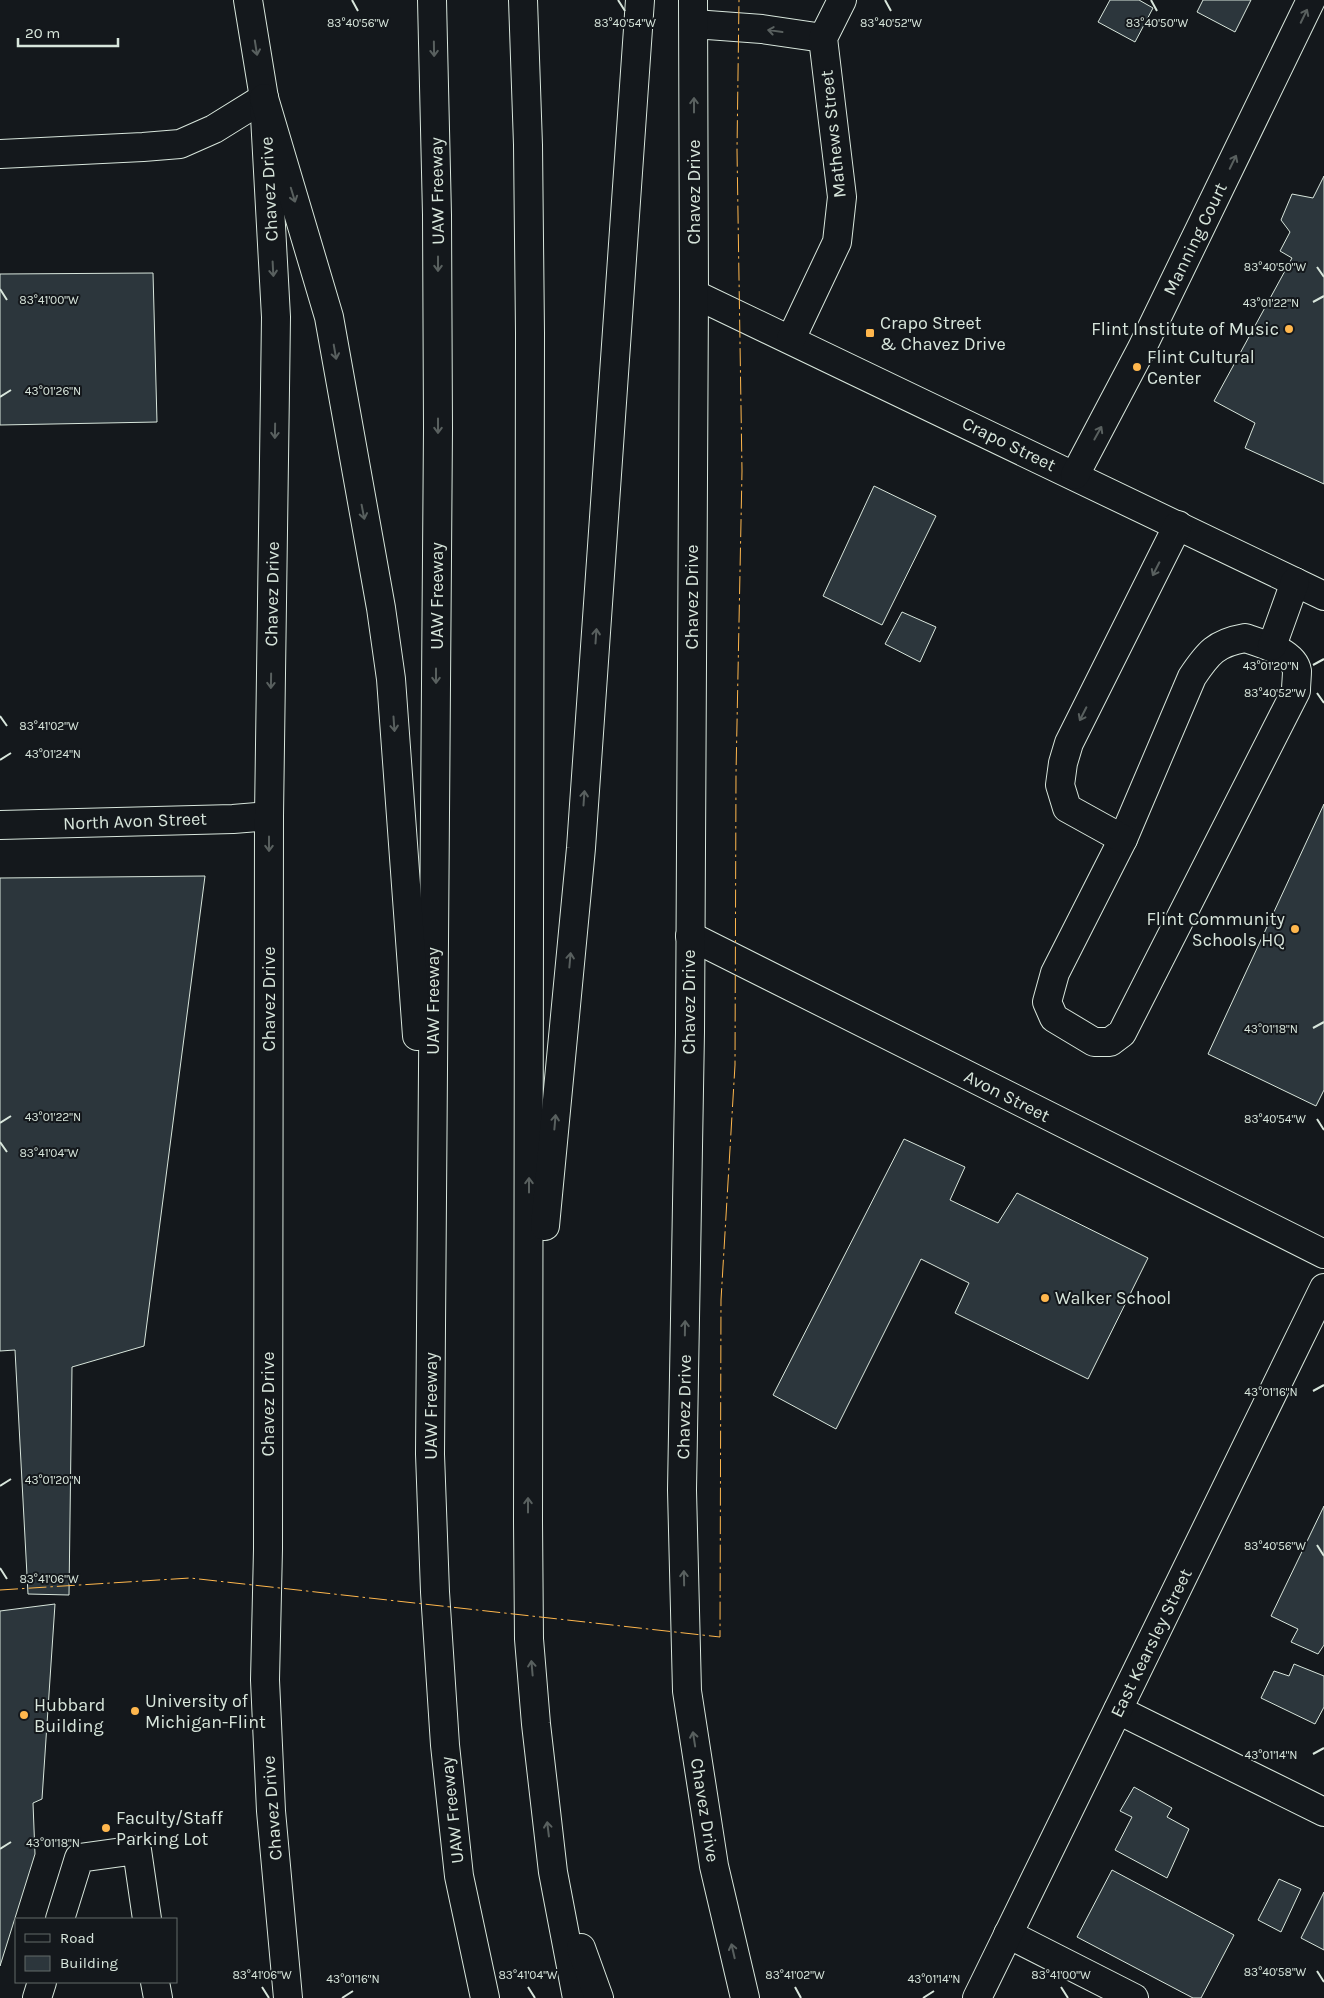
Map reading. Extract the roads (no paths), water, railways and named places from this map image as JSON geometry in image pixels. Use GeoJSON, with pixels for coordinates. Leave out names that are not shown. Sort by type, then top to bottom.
{"type":"FeatureCollection","features":[{"type":"Feature","properties":{"kind":"main road","name":"Chavez Drive"},"geometry":{"type":"LineString","coordinates":[[248,0],[264,98],[276,317],[269,816],[268,1549],[265,1680],[271,1811],[288,1998]]}},
{"type":"Feature","properties":{"kind":"main road","name":"UAW Freeway"},"geometry":{"type":"LineString","coordinates":[[432,0],[438,215],[438,438],[430,1454],[435,1592],[445,1744],[459,1876],[485,1998]]}},
{"type":"Feature","properties":{"kind":"main road"},"geometry":{"type":"LineString","coordinates":[[522,0],[528,145],[530,323],[529,1639],[537,1734],[553,1872],[577,1998]]}},
{"type":"Feature","properties":{"kind":"main road"},"geometry":{"type":"LineString","coordinates":[[529,1397],[581,848],[640,0]]}},
{"type":"Feature","properties":{"kind":"main road"},"geometry":{"type":"LineString","coordinates":[[693,12],[762,29],[823,38],[842,0]]}},
{"type":"Feature","properties":{"kind":"main road","name":"Manning Court"},"geometry":{"type":"LineString","coordinates":[[1075,476],[1142,348],[1311,0]]}},
{"type":"Feature","properties":{"kind":"main road","name":"Chavez Drive"},"geometry":{"type":"LineString","coordinates":[[693,12],[694,294],[690,1052],[682,1490],[687,1691],[714,1866],[745,1998]]}},
{"type":"Feature","properties":{"kind":"main road","name":"Mathews Street"},"geometry":{"type":"LineString","coordinates":[[792,339],[837,242],[842,197],[823,38]]}},
{"type":"Feature","properties":{"kind":"main road"},"geometry":{"type":"LineString","coordinates":[[0,154],[143,148],[180,144],[214,129],[264,98],[329,317],[381,608],[391,679],[431,1238]]}},
{"type":"Feature","properties":{"kind":"main road","name":"Crapo Street"},"geometry":{"type":"LineString","coordinates":[[694,294],[792,339],[1324,596]]}},
{"type":"Feature","properties":{"kind":"main road"},"geometry":{"type":"LineString","coordinates":[[1123,839],[1067,808],[1060,785],[1063,762],[1069,743],[1178,525]]}},
{"type":"Feature","properties":{"kind":"main road"},"geometry":{"type":"LineString","coordinates":[[1272,646],[1295,582]]}},
{"type":"Feature","properties":{"kind":"main road"},"geometry":{"type":"LineString","coordinates":[[1245,638],[1272,646],[1288,658],[1297,669],[1296,691],[1122,1033],[1110,1042],[1094,1042],[1054,1018],[1047,1002],[1055,973],[1123,839],[1192,677],[1206,655],[1217,646],[1229,640],[1245,638]]}},
{"type":"Feature","properties":{"kind":"main road","name":"North Avon Street"},"geometry":{"type":"LineString","coordinates":[[0,825],[233,819],[269,816]]}},
{"type":"Feature","properties":{"kind":"main road","name":"Avon Street"},"geometry":{"type":"LineString","coordinates":[[690,936],[1324,1254]]}},
{"type":"Feature","properties":{"kind":"main road","name":"East Kearsley Street"},"geometry":{"type":"LineString","coordinates":[[977,1998],[1324,1288]]}},
{"type":"Feature","properties":{"kind":"main road"},"geometry":{"type":"LineString","coordinates":[[1118,1710],[1324,1812]]}},
{"type":"Feature","properties":{"kind":"main road"},"geometry":{"type":"LineString","coordinates":[[60,1918],[79,1858],[137,1850],[147,1918]]}},
{"type":"Feature","properties":{"kind":"main road"},"geometry":{"type":"LineString","coordinates":[[553,1872],[599,1998]]}},
{"type":"Feature","properties":{"kind":"main road"},"geometry":{"type":"LineString","coordinates":[[459,1876],[475,1998]]}},
{"type":"Feature","properties":{"kind":"main road"},"geometry":{"type":"LineString","coordinates":[[1008,1934],[1134,1998]]}},
{"type":"Feature","properties":{"kind":"main road"},"geometry":{"type":"LineString","coordinates":[[37,1998],[42,1983]]}},
{"type":"Feature","properties":{"kind":"main road"},"geometry":{"type":"LineString","coordinates":[[156,1983],[158,1998]]}},
{"type":"Feature","properties":{"kind":"place","name":"Flint Institute of Music"},"geometry":{"type":"Point","coordinates":[1289,329]}},
{"type":"Feature","properties":{"kind":"place","name":"Crapo Street & Chavez Drive"},"geometry":{"type":"Point","coordinates":[870,333]}},
{"type":"Feature","properties":{"kind":"place","name":"Flint Cultural Center"},"geometry":{"type":"Point","coordinates":[1137,367]}},
{"type":"Feature","properties":{"kind":"place","name":"Flint Community Schools HQ"},"geometry":{"type":"Point","coordinates":[1295,929]}},
{"type":"Feature","properties":{"kind":"place","name":"Walker School"},"geometry":{"type":"Point","coordinates":[1045,1298]}},
{"type":"Feature","properties":{"kind":"place","name":"University of Michigan-Flint"},"geometry":{"type":"Point","coordinates":[135,1711]}},
{"type":"Feature","properties":{"kind":"place","name":"Hubbard Building"},"geometry":{"type":"Point","coordinates":[24,1715]}},
{"type":"Feature","properties":{"kind":"place","name":"Faculty/Staff Parking Lot"},"geometry":{"type":"Point","coordinates":[106,1828]}}]}
